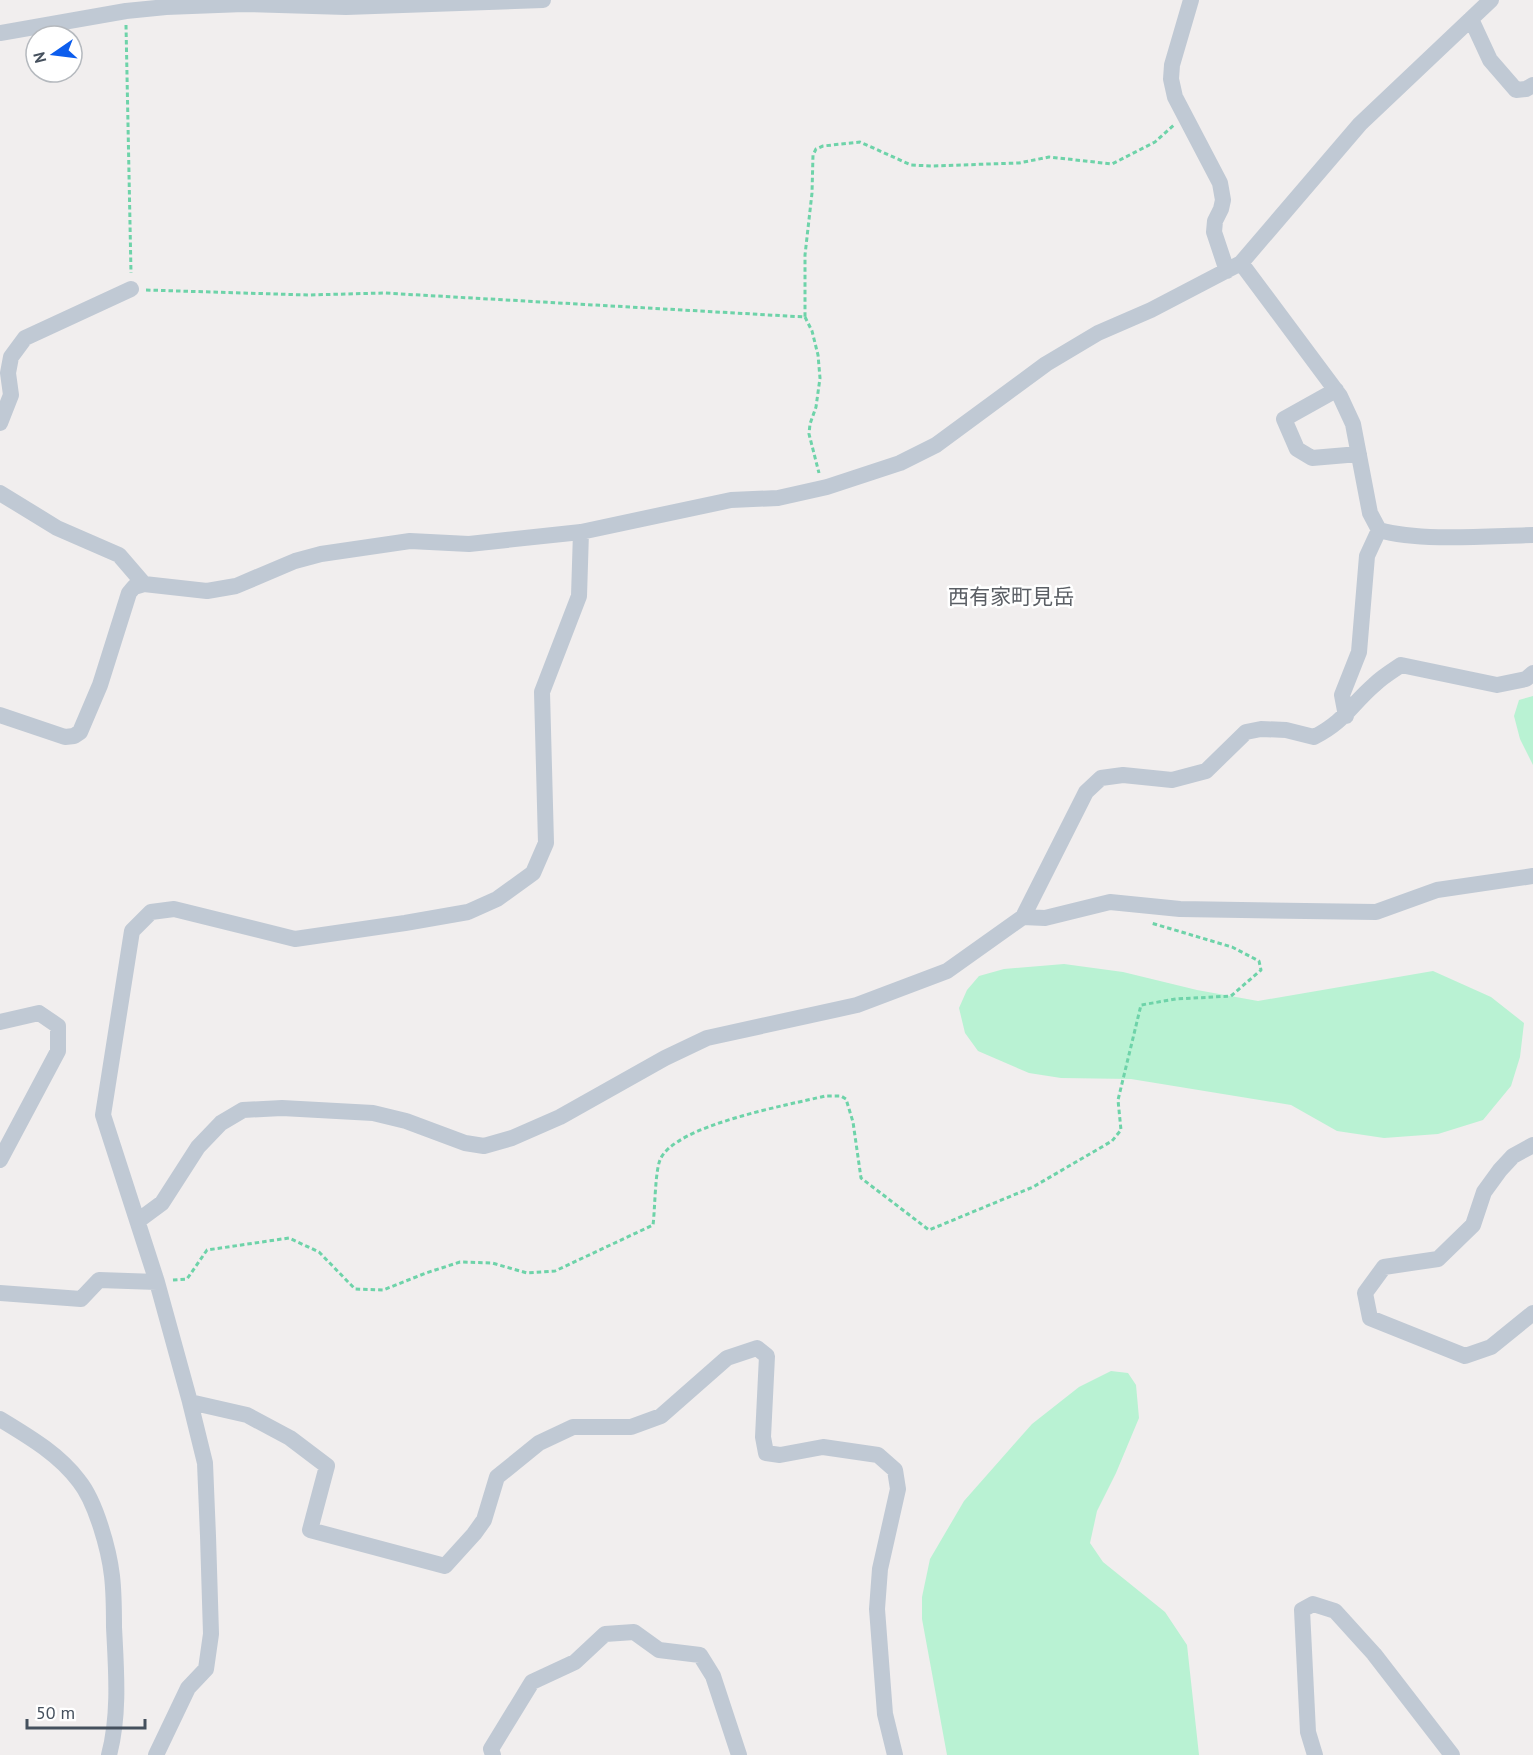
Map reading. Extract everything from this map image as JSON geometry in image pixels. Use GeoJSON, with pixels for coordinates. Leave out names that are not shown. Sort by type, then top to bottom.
{"type":"FeatureCollection","features":[{"type":"Feature","properties":{"kind":"street"},"geometry":{"type":"LineString","coordinates":[[0,33],[126,11],[166,7],[244,4],[346,7],[543,0]]}},
{"type":"Feature","properties":{"kind":"street"},"geometry":{"type":"LineString","coordinates":[[1191,0],[1172,65],[1171,79],[1174,97],[1220,183],[1221,209],[1215,221],[1214,232],[1234,267],[1335,390],[1353,424],[1370,513],[1379,530],[1394,534],[1448,537],[1533,535]]}},
{"type":"Feature","properties":{"kind":"street"},"geometry":{"type":"LineString","coordinates":[[0,715],[65,737],[74,736],[80,732],[100,685],[129,592],[134,587],[144,584],[207,591],[236,586],[295,561],[321,554],[410,541],[469,543],[581,532],[731,500],[778,498],[827,488],[900,463],[936,445],[1047,364],[1098,333],[1151,310],[1234,267],[1360,124],[1491,0]]}},
{"type":"Feature","properties":{"kind":"street"},"geometry":{"type":"LineString","coordinates":[[1471,19],[1490,60],[1516,90],[1526,89],[1533,85]]}},
{"type":"Feature","properties":{"kind":"street"},"geometry":{"type":"LineString","coordinates":[[0,423],[11,395],[8,373],[11,357],[26,338],[131,289]]}},
{"type":"Feature","properties":{"kind":"street"},"geometry":{"type":"LineString","coordinates":[[1335,390],[1284,419],[1297,449],[1312,458],[1359,454]]}},
{"type":"Feature","properties":{"kind":"street"},"geometry":{"type":"LineString","coordinates":[[0,493],[57,528],[119,555],[144,584]]}},
{"type":"Feature","properties":{"kind":"street"},"geometry":{"type":"LineString","coordinates":[[1346,716],[1342,695],[1359,652],[1367,555],[1379,530]]}},
{"type":"Feature","properties":{"kind":"street"},"geometry":{"type":"LineString","coordinates":[[156,1755],[188,1688],[206,1669],[211,1634],[206,1463],[158,1282],[103,1115],[132,931],[151,912],[174,909],[295,939],[306,938],[468,912],[497,899],[533,873],[546,843],[542,692],[579,596],[581,532]]}},
{"type":"Feature","properties":{"kind":"street"},"geometry":{"type":"LineString","coordinates":[[139,1220],[162,1203],[198,1147],[221,1123],[243,1110],[282,1108],[373,1113],[406,1121],[465,1143],[484,1146],[512,1138],[561,1117],[665,1058],[707,1038],[857,1005],[947,971],[1023,917],[1086,792],[1101,778],[1123,776],[1172,780],[1206,771],[1246,732],[1261,729],[1286,730],[1314,737],[1332,728],[1374,685],[1401,665],[1497,685],[1526,679],[1533,673]]}},
{"type":"Feature","properties":{"kind":"street"},"geometry":{"type":"LineString","coordinates":[[1023,917],[1045,918],[1110,902],[1180,909],[1376,912],[1437,890],[1533,876]]}},
{"type":"Feature","properties":{"kind":"street"},"geometry":{"type":"LineString","coordinates":[[0,1022],[39,1013],[58,1026],[58,1052],[0,1160]]}},
{"type":"Feature","properties":{"kind":"street"},"geometry":{"type":"LineString","coordinates":[[1533,1145],[1514,1156],[1500,1170],[1484,1192],[1473,1225],[1438,1259],[1384,1267],[1365,1293],[1371,1318],[1465,1356],[1491,1347],[1533,1313]]}},
{"type":"Feature","properties":{"kind":"street"},"geometry":{"type":"LineString","coordinates":[[0,1293],[81,1299],[99,1280],[158,1282]]}},
{"type":"Feature","properties":{"kind":"street"},"geometry":{"type":"LineString","coordinates":[[190,1402],[247,1415],[290,1438],[327,1466],[310,1530],[445,1566],[484,1520],[497,1477],[539,1443],[573,1427],[631,1427],[661,1416],[727,1358],[757,1348],[767,1356],[763,1437],[766,1453],[780,1455],[823,1447],[878,1455],[895,1470],[898,1490],[880,1569],[877,1609],[885,1714],[895,1755]]}},
{"type":"Feature","properties":{"kind":"street"},"geometry":{"type":"LineString","coordinates":[[0,1419],[34,1439],[59,1460],[80,1481],[95,1508],[112,1574],[117,1673],[109,1755]]}},
{"type":"Feature","properties":{"kind":"street"},"geometry":{"type":"LineString","coordinates":[[1315,1755],[1308,1732],[1302,1610],[1313,1604],[1335,1611],[1366,1645],[1452,1755]]}},
{"type":"Feature","properties":{"kind":"street"},"geometry":{"type":"LineString","coordinates":[[493,1755],[491,1749],[532,1682],[574,1662],[605,1634],[634,1632],[659,1650],[700,1654],[713,1676],[739,1755]]}},
{"type":"Feature","properties":{"kind":"path"},"geometry":{"type":"LineString","coordinates":[[126,11],[131,289],[308,296],[384,293],[805,317]]}},
{"type":"Feature","properties":{"kind":"path"},"geometry":{"type":"LineString","coordinates":[[827,488],[818,470],[809,435],[820,378],[812,331],[805,317],[805,255],[812,193],[813,155],[816,148],[860,142],[911,165],[1019,163],[1049,157],[1112,164],[1155,142],[1184,116]]}},
{"type":"Feature","properties":{"kind":"path"},"geometry":{"type":"LineString","coordinates":[[158,1282],[187,1279],[207,1250],[289,1238],[319,1252],[355,1288],[383,1290],[460,1262],[492,1263],[527,1273],[555,1271],[653,1225],[659,1162],[668,1146],[725,1120],[825,1096],[840,1096],[846,1099],[853,1122],[861,1178],[929,1230],[1033,1187],[1112,1142],[1121,1130],[1118,1100],[1140,1005],[1176,999],[1231,996],[1261,970],[1259,961],[1232,947],[1142,921]]}},
{"type":"Feature","properties":{"kind":"green space"},"geometry":{"type":"Polygon","coordinates":[[[1533,696],[1533,765],[1520,739],[1514,716],[1519,700],[1533,696]]]}},
{"type":"Feature","properties":{"kind":"green space"},"geometry":{"type":"Polygon","coordinates":[[[1064,964],[1123,972],[1197,990],[1258,1001],[1433,971],[1491,997],[1524,1023],[1520,1057],[1511,1086],[1483,1120],[1438,1134],[1384,1138],[1337,1131],[1291,1105],[1131,1079],[1061,1078],[1029,1073],[978,1051],[965,1033],[959,1008],[967,990],[979,976],[1004,969],[1064,964]]]}},
{"type":"Feature","properties":{"kind":"green space"},"geometry":{"type":"Polygon","coordinates":[[[1111,1371],[1128,1373],[1136,1385],[1139,1418],[1097,1511],[1090,1543],[1103,1562],[1165,1612],[1187,1645],[1199,1755],[947,1755],[922,1619],[922,1597],[930,1559],[964,1501],[1032,1424],[1079,1387],[1111,1371]]]}},
{"type":"Feature","properties":{"kind":"district","name":"西有家町見岳"},"geometry":{"type":"Point","coordinates":[1011,596]}}]}
